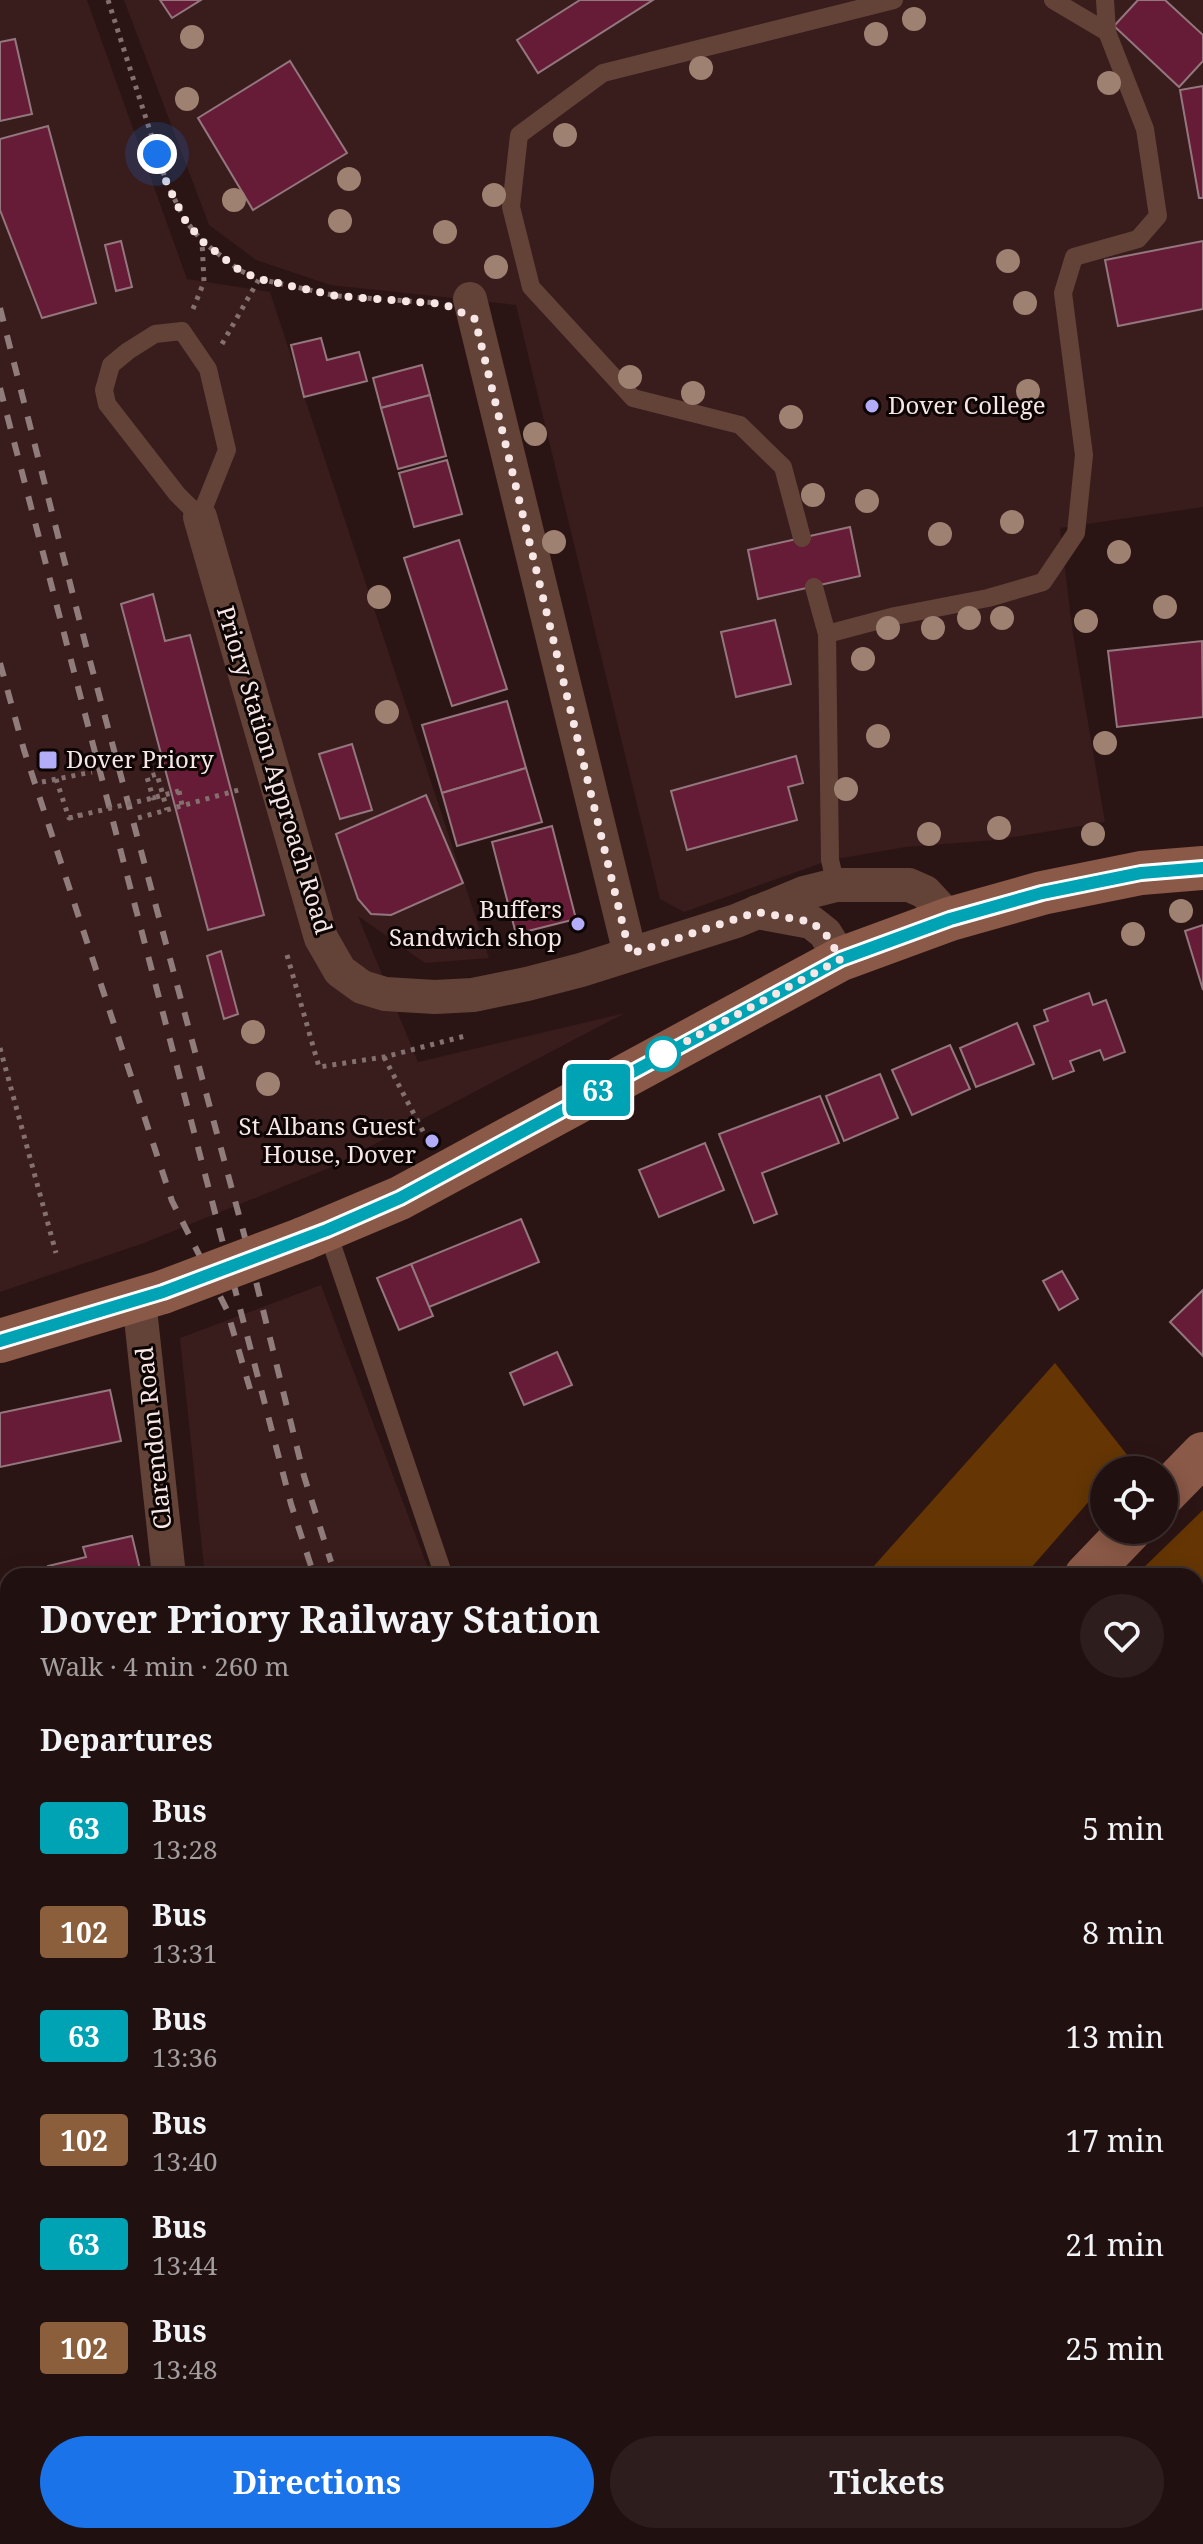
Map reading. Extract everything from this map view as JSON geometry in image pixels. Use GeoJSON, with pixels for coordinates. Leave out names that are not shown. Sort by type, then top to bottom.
{"type":"FeatureCollection","features":[{"type":"Feature","properties":{"kind":"main road"},"geometry":{"type":"LineString","coordinates":[[0,1341],[151,1296],[315,1235],[400,1198],[841,959],[950,919],[1055,890],[1141,873],[1203,868]]}},
{"type":"Feature","properties":{"kind":"main road"},"geometry":{"type":"LineString","coordinates":[[1178,1480],[1203,1454]]}},
{"type":"Feature","properties":{"kind":"main road"},"geometry":{"type":"LineString","coordinates":[[1094,1568],[1117,1544]]}},
{"type":"Feature","properties":{"kind":"street"},"geometry":{"type":"LineString","coordinates":[[473,309],[630,954]]}},
{"type":"Feature","properties":{"kind":"street","name":"Priory Station Approach Road"},"geometry":{"type":"LineString","coordinates":[[200,517],[321,938],[340,971],[362,987],[385,994],[435,997],[473,995],[527,984],[630,954],[804,893],[836,885],[909,885],[925,892],[950,919]]}},
{"type":"Feature","properties":{"kind":"street","name":"Priory Station Approach Road"},"geometry":{"type":"LineString","coordinates":[[757,912],[811,922],[825,933],[841,959]]}},
{"type":"Feature","properties":{"kind":"street","name":"Clarendon Road"},"geometry":{"type":"LineString","coordinates":[[151,1296],[168,1568]]}},
{"type":"Feature","properties":{"kind":"lane"},"geometry":{"type":"LineString","coordinates":[[802,538],[783,467],[740,425],[633,398],[531,287],[511,207],[519,135],[603,73],[894,0]]}},
{"type":"Feature","properties":{"kind":"lane"},"geometry":{"type":"LineString","coordinates":[[1053,0],[1107,32]]}},
{"type":"Feature","properties":{"kind":"lane"},"geometry":{"type":"LineString","coordinates":[[827,634],[895,616],[988,598],[1043,582],[1076,533],[1084,455],[1063,293],[1074,257],[1138,239],[1158,216],[1145,129],[1107,32],[1105,0]]}},
{"type":"Feature","properties":{"kind":"lane"},"geometry":{"type":"LineString","coordinates":[[182,331],[208,369],[227,450],[200,517],[177,494],[107,404],[104,390],[111,365],[155,334],[182,331]]}},
{"type":"Feature","properties":{"kind":"lane"},"geometry":{"type":"LineString","coordinates":[[814,587],[827,634],[830,860],[836,885]]}},
{"type":"Feature","properties":{"kind":"lane"},"geometry":{"type":"LineString","coordinates":[[315,1235],[441,1568]]}},
{"type":"Feature","properties":{"kind":"path"},"geometry":{"type":"LineString","coordinates":[[108,0],[167,184],[185,220],[202,241],[239,270],[259,279],[337,296],[473,309]]}},
{"type":"Feature","properties":{"kind":"path"},"geometry":{"type":"LineString","coordinates":[[202,241],[204,282]]}},
{"type":"Feature","properties":{"kind":"path"},"geometry":{"type":"LineString","coordinates":[[208,369],[259,279]]}},
{"type":"Feature","properties":{"kind":"path"},"geometry":{"type":"LineString","coordinates":[[42,782],[92,772]]}},
{"type":"Feature","properties":{"kind":"path"},"geometry":{"type":"LineString","coordinates":[[154,798],[147,777],[157,774],[167,810]]}},
{"type":"Feature","properties":{"kind":"path"},"geometry":{"type":"LineString","coordinates":[[56,779],[69,818]]}},
{"type":"Feature","properties":{"kind":"path"},"geometry":{"type":"LineString","coordinates":[[69,818],[179,791],[182,805]]}},
{"type":"Feature","properties":{"kind":"path"},"geometry":{"type":"LineString","coordinates":[[138,818],[232,791]]}},
{"type":"Feature","properties":{"kind":"path"},"geometry":{"type":"LineString","coordinates":[[69,818],[80,815]]}},
{"type":"Feature","properties":{"kind":"path"},"geometry":{"type":"LineString","coordinates":[[0,1048],[56,1253]]}},
{"type":"Feature","properties":{"kind":"path"},"geometry":{"type":"LineString","coordinates":[[384,1057],[426,1138]]}},
{"type":"Feature","properties":{"kind":"shaded area"},"geometry":{"type":"Polygon","coordinates":[[[0,0],[87,0],[187,279],[270,292],[489,958],[425,963],[358,916],[418,1062],[625,1013],[329,1168],[144,1243],[0,1292],[0,0]]]}},
{"type":"Feature","properties":{"kind":"shaded area","name":"Dover College"},"geometry":{"type":"Polygon","coordinates":[[[124,0],[1203,0],[1203,507],[1060,528],[1073,634],[1105,822],[996,840],[906,847],[830,860],[684,912],[660,899],[516,305],[330,285],[256,260],[209,225],[124,0]]]}},
{"type":"Feature","properties":{"kind":"shaded area"},"geometry":{"type":"Polygon","coordinates":[[[321,1285],[428,1568],[204,1568],[180,1338],[321,1285]]]}},
{"type":"Feature","properties":{"kind":"shaded area"},"geometry":{"type":"Polygon","coordinates":[[[1055,1363],[1128,1456],[1090,1456],[1090,1500],[1031,1568],[872,1568],[1055,1363]]]}},
{"type":"Feature","properties":{"kind":"shaded area"},"geometry":{"type":"Polygon","coordinates":[[[1203,1510],[1203,1568],[1143,1568],[1168,1544],[1178,1544],[1178,1534],[1203,1510]]]}},
{"type":"Feature","properties":{"kind":"building"},"geometry":{"type":"Polygon","coordinates":[[[160,0],[201,0],[172,18],[160,0]]]}},
{"type":"Feature","properties":{"kind":"building"},"geometry":{"type":"Polygon","coordinates":[[[580,0],[653,0],[538,73],[517,40],[580,0]]]}},
{"type":"Feature","properties":{"kind":"building"},"geometry":{"type":"Polygon","coordinates":[[[1138,0],[1165,0],[1203,35],[1203,61],[1179,87],[1114,26],[1138,0]]]}},
{"type":"Feature","properties":{"kind":"building"},"geometry":{"type":"Polygon","coordinates":[[[15,39],[32,114],[0,121],[0,42],[15,39]]]}},
{"type":"Feature","properties":{"kind":"building"},"geometry":{"type":"Polygon","coordinates":[[[290,61],[347,153],[253,210],[198,118],[290,61]]]}},
{"type":"Feature","properties":{"kind":"building"},"geometry":{"type":"Polygon","coordinates":[[[1203,86],[1203,198],[1199,198],[1180,90],[1203,86]]]}},
{"type":"Feature","properties":{"kind":"building"},"geometry":{"type":"Polygon","coordinates":[[[48,126],[96,303],[42,318],[0,210],[0,139],[48,126]]]}},
{"type":"Feature","properties":{"kind":"building"},"geometry":{"type":"Polygon","coordinates":[[[121,241],[132,287],[116,291],[105,245],[121,241]]]}},
{"type":"Feature","properties":{"kind":"building"},"geometry":{"type":"Polygon","coordinates":[[[1203,241],[1203,309],[1118,326],[1105,260],[1203,241]]]}},
{"type":"Feature","properties":{"kind":"building"},"geometry":{"type":"Polygon","coordinates":[[[321,338],[327,360],[359,352],[367,381],[304,397],[291,345],[321,338]]]}},
{"type":"Feature","properties":{"kind":"building"},"geometry":{"type":"Polygon","coordinates":[[[422,365],[430,395],[381,408],[373,378],[422,365]]]}},
{"type":"Feature","properties":{"kind":"building"},"geometry":{"type":"Polygon","coordinates":[[[430,395],[446,456],[398,469],[381,408],[430,395]]]}},
{"type":"Feature","properties":{"kind":"building"},"geometry":{"type":"Polygon","coordinates":[[[447,460],[462,514],[414,527],[399,473],[447,460]]]}},
{"type":"Feature","properties":{"kind":"building"},"geometry":{"type":"Polygon","coordinates":[[[850,527],[860,576],[758,599],[748,550],[850,527]]]}},
{"type":"Feature","properties":{"kind":"building"},"geometry":{"type":"Polygon","coordinates":[[[459,540],[507,689],[452,706],[404,558],[459,540]]]}},
{"type":"Feature","properties":{"kind":"building"},"geometry":{"type":"Polygon","coordinates":[[[153,594],[165,641],[190,635],[264,915],[208,930],[121,604],[153,594]]]}},
{"type":"Feature","properties":{"kind":"building"},"geometry":{"type":"Polygon","coordinates":[[[775,620],[791,684],[736,697],[721,632],[775,620]]]}},
{"type":"Feature","properties":{"kind":"building"},"geometry":{"type":"Polygon","coordinates":[[[1202,641],[1203,717],[1117,727],[1108,651],[1202,641]]]}},
{"type":"Feature","properties":{"kind":"building"},"geometry":{"type":"Polygon","coordinates":[[[507,701],[526,768],[442,793],[422,725],[507,701]]]}},
{"type":"Feature","properties":{"kind":"building"},"geometry":{"type":"Polygon","coordinates":[[[352,744],[372,810],[340,819],[319,754],[352,744]]]}},
{"type":"Feature","properties":{"kind":"building"},"geometry":{"type":"Polygon","coordinates":[[[796,756],[803,783],[788,787],[797,820],[687,850],[671,791],[796,756]]]}},
{"type":"Feature","properties":{"kind":"building"},"geometry":{"type":"Polygon","coordinates":[[[526,768],[542,822],[457,846],[442,793],[526,768]]]}},
{"type":"Feature","properties":{"kind":"building"},"geometry":{"type":"Polygon","coordinates":[[[426,795],[463,883],[391,915],[371,914],[358,899],[336,834],[426,795]]]}},
{"type":"Feature","properties":{"kind":"building"},"geometry":{"type":"Polygon","coordinates":[[[552,826],[576,919],[516,934],[492,842],[552,826]]]}},
{"type":"Feature","properties":{"kind":"building"},"geometry":{"type":"Polygon","coordinates":[[[1203,925],[1203,990],[1185,931],[1203,925]]]}},
{"type":"Feature","properties":{"kind":"building"},"geometry":{"type":"Polygon","coordinates":[[[221,951],[238,1014],[224,1019],[207,956],[221,951]]]}},
{"type":"Feature","properties":{"kind":"building"},"geometry":{"type":"Polygon","coordinates":[[[1089,993],[1093,1005],[1106,1000],[1125,1052],[1104,1060],[1100,1050],[1070,1061],[1074,1071],[1053,1079],[1034,1026],[1048,1021],[1044,1010],[1089,993]]]}},
{"type":"Feature","properties":{"kind":"building"},"geometry":{"type":"Polygon","coordinates":[[[1017,1023],[1034,1064],[976,1087],[960,1048],[1017,1023]]]}},
{"type":"Feature","properties":{"kind":"building"},"geometry":{"type":"Polygon","coordinates":[[[950,1045],[970,1089],[912,1115],[892,1070],[950,1045]]]}},
{"type":"Feature","properties":{"kind":"building"},"geometry":{"type":"Polygon","coordinates":[[[880,1074],[898,1118],[844,1141],[826,1096],[880,1074]]]}},
{"type":"Feature","properties":{"kind":"building"},"geometry":{"type":"Polygon","coordinates":[[[820,1096],[839,1143],[762,1173],[777,1214],[754,1223],[719,1134],[820,1096]]]}},
{"type":"Feature","properties":{"kind":"building"},"geometry":{"type":"Polygon","coordinates":[[[705,1143],[724,1190],[659,1217],[639,1170],[705,1143]]]}},
{"type":"Feature","properties":{"kind":"building"},"geometry":{"type":"Polygon","coordinates":[[[521,1219],[539,1262],[429,1307],[411,1264],[521,1219]]]}},
{"type":"Feature","properties":{"kind":"building"},"geometry":{"type":"Polygon","coordinates":[[[411,1264],[433,1316],[399,1330],[377,1278],[411,1264]]]}},
{"type":"Feature","properties":{"kind":"building"},"geometry":{"type":"Polygon","coordinates":[[[1062,1271],[1078,1299],[1059,1310],[1043,1281],[1062,1271]]]}},
{"type":"Feature","properties":{"kind":"building"},"geometry":{"type":"Polygon","coordinates":[[[1203,1290],[1203,1356],[1170,1322],[1203,1290]]]}},
{"type":"Feature","properties":{"kind":"building"},"geometry":{"type":"Polygon","coordinates":[[[557,1352],[572,1385],[524,1405],[510,1373],[557,1352]]]}},
{"type":"Feature","properties":{"kind":"building"},"geometry":{"type":"Polygon","coordinates":[[[110,1390],[121,1441],[0,1467],[0,1413],[110,1390]]]}},
{"type":"Feature","properties":{"kind":"building"},"geometry":{"type":"Polygon","coordinates":[[[132,1536],[140,1568],[48,1568],[86,1557],[83,1547],[132,1536]]]}},
{"type":"Feature","properties":{"kind":"railway"},"geometry":{"type":"LineString","coordinates":[[0,308],[86,646],[248,1249],[304,1476],[331,1562]]}},
{"type":"Feature","properties":{"kind":"railway"},"geometry":{"type":"LineString","coordinates":[[0,388],[291,1504],[311,1566]]}},
{"type":"Feature","properties":{"kind":"railway"},"geometry":{"type":"LineString","coordinates":[[0,663],[24,750],[172,1201],[227,1310],[250,1389]]}},
{"type":"Feature","properties":{"kind":"bus line","name":"63"},"geometry":{"type":"LineString","coordinates":[[0,1341],[163,1292],[327,1230],[400,1198],[841,959],[950,919],[1042,893],[1141,873],[1203,868]]}},
{"type":"Feature","properties":{"kind":"place","name":"Dover College"},"geometry":{"type":"Point","coordinates":[872,406]}},
{"type":"Feature","properties":{"kind":"place","name":"Dover Priory"},"geometry":{"type":"Point","coordinates":[48,760]}},
{"type":"Feature","properties":{"kind":"place","name":"Buffers Sandwich shop"},"geometry":{"type":"Point","coordinates":[578,924]}},
{"type":"Feature","properties":{"kind":"place","name":"St Albans Guest House, Dover"},"geometry":{"type":"Point","coordinates":[432,1141]}},
{"type":"Feature","properties":{"kind":"route"},"geometry":{"type":"LineString","coordinates":[[157,154],[167,184],[185,220],[202,241],[239,270],[259,279],[337,296],[444,304],[475,319],[630,954],[757,912],[811,922],[825,933],[841,959],[663,1054]]}}]}
